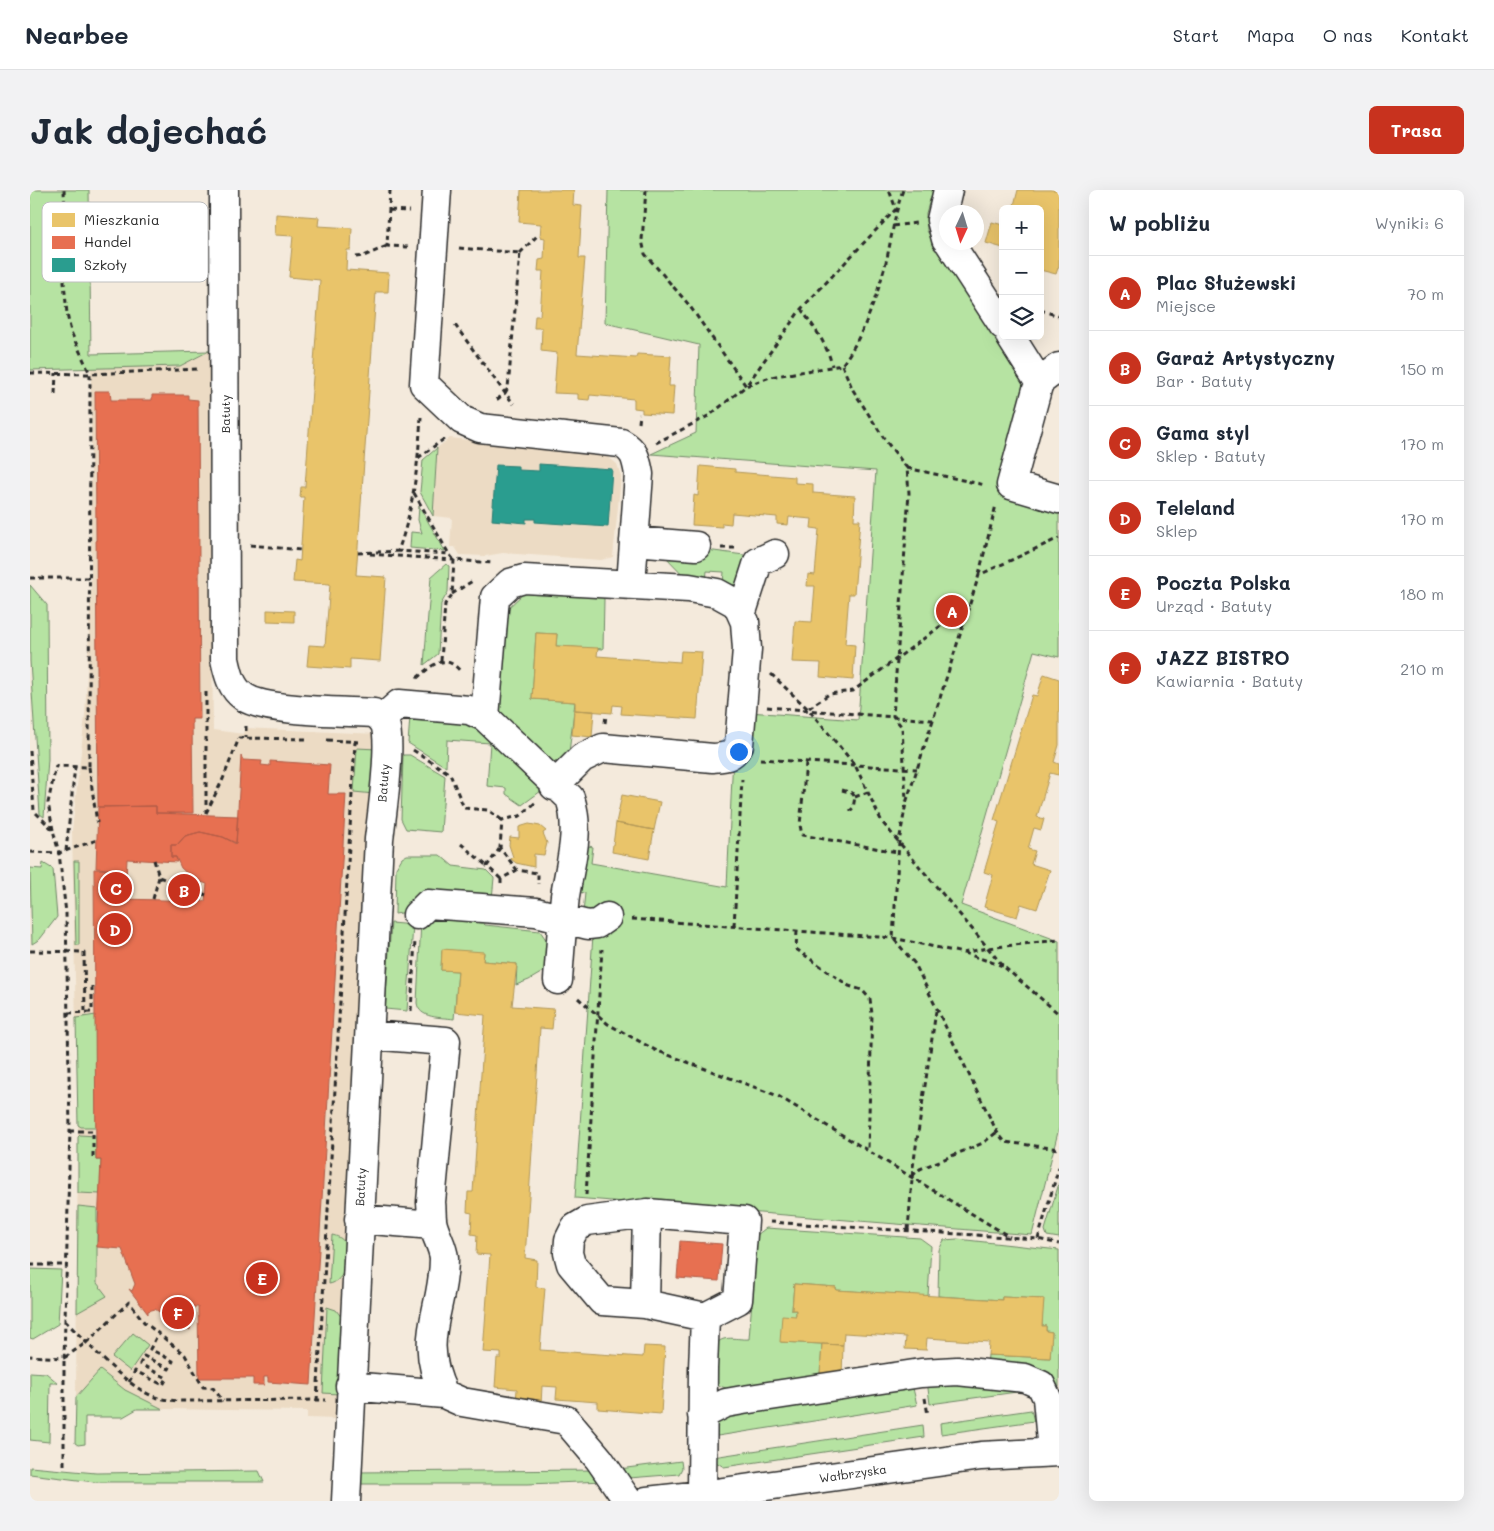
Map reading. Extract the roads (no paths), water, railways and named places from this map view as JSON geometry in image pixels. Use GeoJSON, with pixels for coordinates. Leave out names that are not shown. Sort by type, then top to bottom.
{"type":"FeatureCollection","features":[{"type":"Feature","properties":{"kind":"street","name":"Batuty"},"geometry":{"type":"LineString","coordinates":[[224,190],[226,362],[225,652],[228,673],[242,696],[270,706],[374,713],[385,731],[350,1386],[346,1501]]}},
{"type":"Feature","properties":{"kind":"street"},"geometry":{"type":"LineString","coordinates":[[437,190],[424,384],[455,414],[474,426],[541,436],[621,443],[631,449],[636,457],[638,474],[631,584]]}},
{"type":"Feature","properties":{"kind":"street"},"geometry":{"type":"LineString","coordinates":[[944,205],[948,190]]}},
{"type":"Feature","properties":{"kind":"street"},"geometry":{"type":"LineString","coordinates":[[954,250],[999,320]]}},
{"type":"Feature","properties":{"kind":"street"},"geometry":{"type":"LineString","coordinates":[[1014,340],[1049,374],[1005,487],[1059,499]]}},
{"type":"Feature","properties":{"kind":"street"},"geometry":{"type":"LineString","coordinates":[[634,542],[696,546]]}},
{"type":"Feature","properties":{"kind":"street"},"geometry":{"type":"LineString","coordinates":[[742,612],[766,558]]}},
{"type":"Feature","properties":{"kind":"street"},"geometry":{"type":"LineString","coordinates":[[484,717],[495,598],[510,584],[524,579],[631,584],[718,593],[737,604],[745,622],[747,649],[739,756],[713,758],[604,748],[582,758],[554,786]]}},
{"type":"Feature","properties":{"kind":"street"},"geometry":{"type":"LineString","coordinates":[[385,731],[399,704],[469,710],[484,717],[554,786],[570,798],[575,812],[576,834],[563,920],[558,980]]}},
{"type":"Feature","properties":{"kind":"street"},"geometry":{"type":"LineString","coordinates":[[417,915],[428,904],[536,912],[563,920],[593,925],[607,917]]}},
{"type":"Feature","properties":{"kind":"street"},"geometry":{"type":"LineString","coordinates":[[370,1035],[446,1041],[431,1202],[433,1224],[444,1255],[443,1276],[430,1334],[436,1379],[444,1394]]}},
{"type":"Feature","properties":{"kind":"street"},"geometry":{"type":"LineString","coordinates":[[645,1304],[647,1213]]}},
{"type":"Feature","properties":{"kind":"street"},"geometry":{"type":"LineString","coordinates":[[647,1213],[744,1221],[738,1300],[706,1317],[645,1304],[602,1301],[571,1264],[569,1240],[576,1228],[587,1221],[647,1213]]}},
{"type":"Feature","properties":{"kind":"street"},"geometry":{"type":"LineString","coordinates":[[360,1219],[433,1224]]}},
{"type":"Feature","properties":{"kind":"street"},"geometry":{"type":"LineString","coordinates":[[702,1495],[702,1415],[706,1317]]}},
{"type":"Feature","properties":{"kind":"street"},"geometry":{"type":"LineString","coordinates":[[702,1415],[726,1403],[921,1373],[957,1371],[1025,1378],[1041,1385],[1047,1398],[1055,1452]]}},
{"type":"Feature","properties":{"kind":"street"},"geometry":{"type":"LineString","coordinates":[[350,1386],[444,1394],[462,1402],[566,1420],[599,1458],[628,1501]]}},
{"type":"Feature","properties":{"kind":"street","name":"Wałbrzyska"},"geometry":{"type":"LineString","coordinates":[[647,1501],[981,1456],[1055,1452]]}},
{"type":"Feature","properties":{"kind":"place","name":"Plac Służewski"},"geometry":{"type":"Point","coordinates":[952,611]}},
{"type":"Feature","properties":{"kind":"place","name":"Gama styl"},"geometry":{"type":"Point","coordinates":[116,888]}},
{"type":"Feature","properties":{"kind":"place","name":"Garaż Artystyczny"},"geometry":{"type":"Point","coordinates":[184,890]}},
{"type":"Feature","properties":{"kind":"place","name":"Teleland"},"geometry":{"type":"Point","coordinates":[115,929]}},
{"type":"Feature","properties":{"kind":"place","name":"Poczta Polska"},"geometry":{"type":"Point","coordinates":[262,1278]}},
{"type":"Feature","properties":{"kind":"place","name":"JAZZ BISTRO"},"geometry":{"type":"Point","coordinates":[178,1313]}}]}
